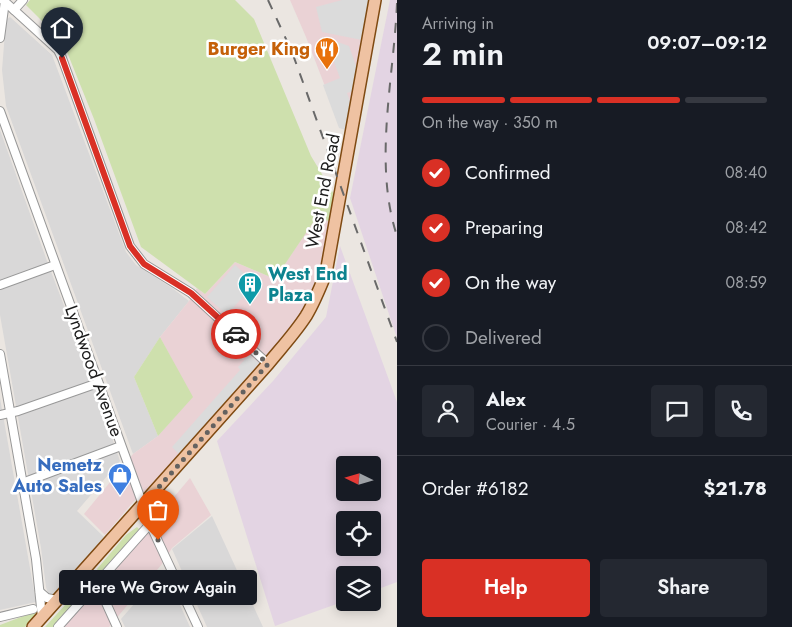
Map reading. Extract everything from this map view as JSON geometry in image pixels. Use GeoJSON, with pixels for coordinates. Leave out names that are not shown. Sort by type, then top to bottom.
{"type":"FeatureCollection","features":[{"type":"Feature","properties":{"kind":"main road","name":"West End Road"},"geometry":{"type":"LineString","coordinates":[[41,621],[57,600],[268,364],[293,334],[318,294],[326,272],[376,0]]}},
{"type":"Feature","properties":{"kind":"main road","name":"West End Road"},"geometry":{"type":"LineString","coordinates":[[33,627],[90,574],[132,525],[143,505]]}},
{"type":"Feature","properties":{"kind":"street"},"geometry":{"type":"LineString","coordinates":[[14,10],[23,0]]}},
{"type":"Feature","properties":{"kind":"street"},"geometry":{"type":"LineString","coordinates":[[4,1],[58,50],[130,246],[136,255],[144,264],[191,293],[268,364]]}},
{"type":"Feature","properties":{"kind":"street"},"geometry":{"type":"LineString","coordinates":[[0,38],[4,1]]}},
{"type":"Feature","properties":{"kind":"street","name":"Lyndwood Avenue"},"geometry":{"type":"LineString","coordinates":[[0,112],[150,524],[198,627]]}},
{"type":"Feature","properties":{"kind":"street"},"geometry":{"type":"LineString","coordinates":[[0,285],[55,265]]}},
{"type":"Feature","properties":{"kind":"street"},"geometry":{"type":"LineString","coordinates":[[0,354],[36,559],[41,621],[0,617]]}},
{"type":"Feature","properties":{"kind":"street"},"geometry":{"type":"LineString","coordinates":[[0,415],[98,383]]}},
{"type":"Feature","properties":{"kind":"street"},"geometry":{"type":"LineString","coordinates":[[22,483],[122,446]]}},
{"type":"Feature","properties":{"kind":"street"},"geometry":{"type":"LineString","coordinates":[[58,627],[150,524]]}},
{"type":"Feature","properties":{"kind":"street"},"geometry":{"type":"LineString","coordinates":[[90,574],[97,584],[117,627]]}},
{"type":"Feature","properties":{"kind":"street"},"geometry":{"type":"LineString","coordinates":[[40,592],[47,598],[57,600]]}},
{"type":"Feature","properties":{"kind":"shaded area"},"geometry":{"type":"Polygon","coordinates":[[[290,0],[370,0],[347,129],[328,94],[290,0]]]}},
{"type":"Feature","properties":{"kind":"shaded area"},"geometry":{"type":"Polygon","coordinates":[[[342,0],[369,0],[362,40],[322,32],[316,7],[342,0]]]}},
{"type":"Feature","properties":{"kind":"shaded area"},"geometry":{"type":"Polygon","coordinates":[[[390,0],[397,0],[397,338],[350,198],[390,0]]]}},
{"type":"Feature","properties":{"kind":"shaded area"},"geometry":{"type":"Polygon","coordinates":[[[10,17],[52,55],[126,252],[136,265],[189,301],[160,337],[134,377],[158,436],[133,454],[6,106],[2,70],[6,20],[10,17]]]}},
{"type":"Feature","properties":{"kind":"shaded area"},"geometry":{"type":"Polygon","coordinates":[[[323,37],[349,46],[357,69],[353,91],[347,93],[351,104],[346,130],[339,128],[323,85],[340,78],[327,43],[321,45],[319,39],[323,37]]]}},
{"type":"Feature","properties":{"kind":"shaded area"},"geometry":{"type":"Polygon","coordinates":[[[0,130],[92,379],[120,461],[77,511],[104,537],[55,594],[48,593],[46,587],[41,548],[0,315],[0,130]]]}},
{"type":"Feature","properties":{"kind":"shaded area"},"geometry":{"type":"Polygon","coordinates":[[[316,217],[329,221],[323,258],[302,312],[273,349],[105,535],[84,514],[133,454],[158,436],[192,397],[160,337],[197,288],[205,294],[235,262],[275,279],[316,217]]]}},
{"type":"Feature","properties":{"kind":"shaded area"},"geometry":{"type":"Polygon","coordinates":[[[340,246],[397,402],[397,582],[381,588],[381,566],[336,566],[336,604],[275,626],[217,441],[273,381],[326,317],[340,246]]]}},
{"type":"Feature","properties":{"kind":"shaded area"},"geometry":{"type":"Polygon","coordinates":[[[235,265],[255,283],[227,315],[207,297],[235,265]]]}},
{"type":"Feature","properties":{"kind":"shaded area"},"geometry":{"type":"Polygon","coordinates":[[[249,355],[259,363],[179,454],[172,447],[240,370],[238,367],[249,355]]]}},
{"type":"Feature","properties":{"kind":"shaded area"},"geometry":{"type":"Polygon","coordinates":[[[0,398],[36,602],[0,610],[0,398]]]}},
{"type":"Feature","properties":{"kind":"shaded area"},"geometry":{"type":"Polygon","coordinates":[[[190,478],[211,515],[172,548],[162,564],[109,627],[64,627],[190,478]]]}},
{"type":"Feature","properties":{"kind":"shaded area"},"geometry":{"type":"Polygon","coordinates":[[[212,516],[263,627],[207,627],[172,549],[212,516]]]}},
{"type":"Feature","properties":{"kind":"shaded area"},"geometry":{"type":"Polygon","coordinates":[[[164,570],[190,627],[125,627],[121,619],[164,570]]]}},
{"type":"Feature","properties":{"kind":"green space"},"geometry":{"type":"Polygon","coordinates":[[[30,0],[235,0],[254,19],[311,156],[334,194],[329,221],[316,218],[275,279],[235,262],[205,294],[141,247],[94,119],[63,42],[26,5],[30,0]]]}},
{"type":"Feature","properties":{"kind":"green space"},"geometry":{"type":"Polygon","coordinates":[[[160,337],[193,397],[158,436],[134,377],[160,337]]]}},
{"type":"Feature","properties":{"kind":"green space"},"geometry":{"type":"Polygon","coordinates":[[[137,527],[140,530],[101,574],[99,573],[97,569],[126,535],[137,527]]]}},
{"type":"Feature","properties":{"kind":"green space"},"geometry":{"type":"Polygon","coordinates":[[[88,580],[92,584],[55,627],[45,627],[88,580]]]}},
{"type":"Feature","properties":{"kind":"green space"},"geometry":{"type":"Polygon","coordinates":[[[37,611],[37,614],[25,627],[0,627],[0,625],[37,611]]]}},
{"type":"Feature","properties":{"kind":"railway"},"geometry":{"type":"LineString","coordinates":[[268,0],[292,52],[397,342]]}},
{"type":"Feature","properties":{"kind":"railway"},"geometry":{"type":"LineString","coordinates":[[397,3],[386,150],[386,179],[390,208],[397,236]]}},
{"type":"Feature","properties":{"kind":"way so far"},"geometry":{"type":"LineString","coordinates":[[158,540],[143,505],[268,364],[236,334]]}},
{"type":"Feature","properties":{"kind":"place","name":"Burger King"},"geometry":{"type":"Point","coordinates":[327,70]}},
{"type":"Feature","properties":{"kind":"place","name":"West End Plaza"},"geometry":{"type":"Point","coordinates":[250,305]}},
{"type":"Feature","properties":{"kind":"place","name":"Nemetz Auto Sales"},"geometry":{"type":"Point","coordinates":[120,496]}},
{"type":"Feature","properties":{"kind":"place","name":"Here We Grow Again"},"geometry":{"type":"Point","coordinates":[158,540]}},
{"type":"Feature","properties":{"kind":"route"},"geometry":{"type":"LineString","coordinates":[[62,58],[130,246],[144,264],[191,293],[236,334]]}}]}
